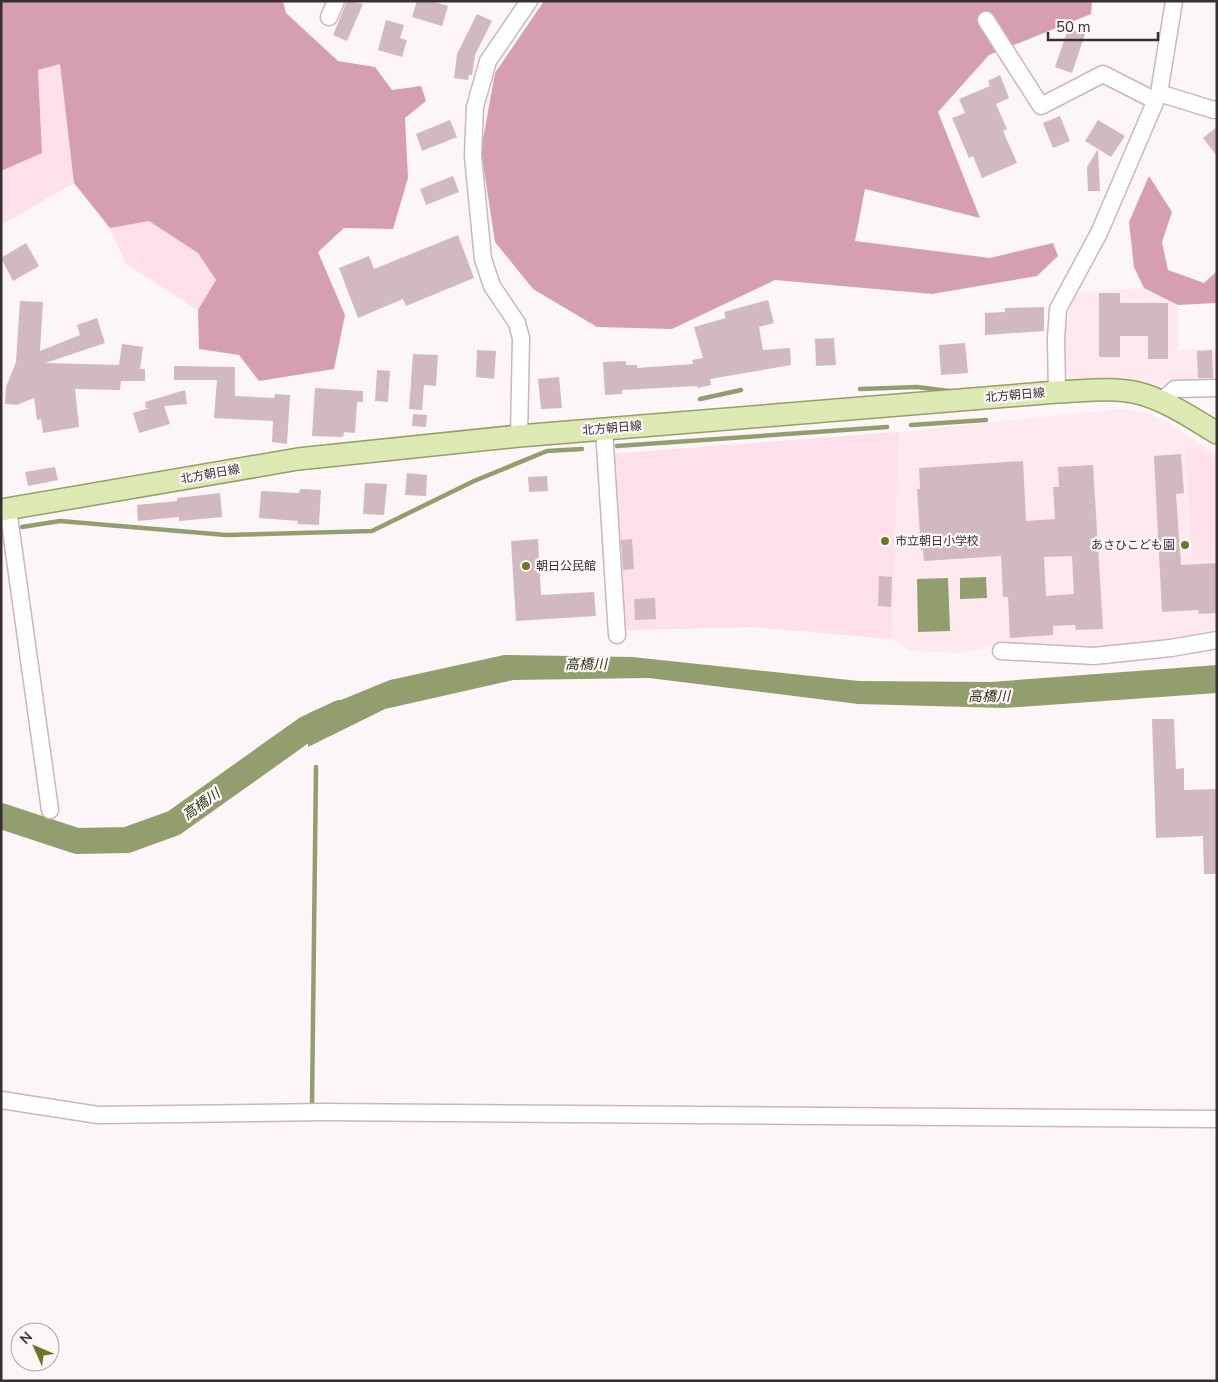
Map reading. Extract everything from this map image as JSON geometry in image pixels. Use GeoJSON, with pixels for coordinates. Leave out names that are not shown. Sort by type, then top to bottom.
{"type":"FeatureCollection","features":[{"type":"Feature","properties":{"kind":"main road","name":"北方朝日線"},"geometry":{"type":"LineString","coordinates":[[4,509],[298,459],[519,436],[1058,392],[1110,390],[1138,393],[1161,401],[1217,432]]}},
{"type":"Feature","properties":{"kind":"street"},"geometry":{"type":"LineString","coordinates":[[329,18],[336,1]]}},
{"type":"Feature","properties":{"kind":"street"},"geometry":{"type":"LineString","coordinates":[[519,436],[521,338],[517,323],[492,286],[483,259],[473,156],[475,107],[488,61],[530,1]]}},
{"type":"Feature","properties":{"kind":"street"},"geometry":{"type":"LineString","coordinates":[[1058,392],[1056,339],[1058,309],[1099,233],[1153,95],[1174,1]]}},
{"type":"Feature","properties":{"kind":"street"},"geometry":{"type":"LineString","coordinates":[[986,20],[1041,106],[1103,74],[1153,95],[1214,110],[1217,109]]}},
{"type":"Feature","properties":{"kind":"street"},"geometry":{"type":"LineString","coordinates":[[1161,401],[1175,389],[1217,388]]}},
{"type":"Feature","properties":{"kind":"street"},"geometry":{"type":"LineString","coordinates":[[604,429],[617,635]]}},
{"type":"Feature","properties":{"kind":"street"},"geometry":{"type":"LineString","coordinates":[[4,509],[50,810]]}},
{"type":"Feature","properties":{"kind":"street"},"geometry":{"type":"LineString","coordinates":[[1001,651],[1094,656],[1171,648],[1217,640]]}},
{"type":"Feature","properties":{"kind":"street"},"geometry":{"type":"LineString","coordinates":[[1,1100],[98,1115],[324,1112],[1217,1119]]}},
{"type":"Feature","properties":{"kind":"shaded area"},"geometry":{"type":"Polygon","coordinates":[[[1,1],[283,1],[286,13],[338,61],[375,67],[392,90],[421,86],[426,101],[405,118],[408,178],[393,229],[344,228],[318,252],[345,315],[334,369],[259,381],[239,355],[199,349],[198,310],[216,280],[198,253],[149,221],[110,228],[74,183],[60,64],[38,70],[42,153],[1,171],[1,1]]]}},
{"type":"Feature","properties":{"kind":"shaded area"},"geometry":{"type":"Polygon","coordinates":[[[544,1],[1092,1],[1091,14],[989,55],[938,112],[980,218],[865,189],[855,241],[990,258],[1053,243],[1058,256],[1037,276],[932,294],[775,280],[672,329],[597,327],[533,289],[495,242],[481,150],[495,73],[544,1]]]}},
{"type":"Feature","properties":{"kind":"shaded area"},"geometry":{"type":"Polygon","coordinates":[[[60,64],[74,183],[1,225],[1,171],[42,153],[38,70],[60,64]]]}},
{"type":"Feature","properties":{"kind":"shaded area"},"geometry":{"type":"Polygon","coordinates":[[[1149,176],[1172,212],[1162,242],[1168,270],[1204,283],[1217,271],[1216,303],[1178,305],[1144,288],[1134,267],[1129,222],[1149,176]]]}},
{"type":"Feature","properties":{"kind":"shaded area"},"geometry":{"type":"Polygon","coordinates":[[[149,221],[198,253],[216,281],[198,310],[126,264],[110,228],[149,221]]]}},
{"type":"Feature","properties":{"kind":"shaded area"},"geometry":{"type":"Polygon","coordinates":[[[1144,288],[1178,305],[1178,350],[1217,348],[1217,383],[1151,386],[1126,379],[1072,382],[1065,374],[1064,330],[1075,292],[1144,288]]]}},
{"type":"Feature","properties":{"kind":"shaded area","name":"市立朝日小学校"},"geometry":{"type":"Polygon","coordinates":[[[1119,409],[1143,412],[1165,421],[1217,454],[1217,635],[1092,652],[998,645],[960,653],[911,651],[891,639],[753,627],[623,630],[612,454],[899,432],[1119,409]]]}},
{"type":"Feature","properties":{"kind":"shaded area"},"geometry":{"type":"Polygon","coordinates":[[[899,432],[891,639],[753,627],[623,630],[612,454],[899,432]]]}},
{"type":"Feature","properties":{"kind":"shaded area"},"geometry":{"type":"Polygon","coordinates":[[[1198,448],[1217,459],[1217,559],[1193,560],[1186,449],[1198,448]]]}},
{"type":"Feature","properties":{"kind":"water"},"geometry":{"type":"Polygon","coordinates":[[[986,577],[987,598],[960,599],[960,578],[986,577]]]}},
{"type":"Feature","properties":{"kind":"water"},"geometry":{"type":"Polygon","coordinates":[[[948,578],[950,631],[918,632],[917,579],[948,578]]]}},
{"type":"Feature","properties":{"kind":"water"},"geometry":{"type":"Polygon","coordinates":[[[504,655],[632,657],[859,681],[991,682],[1217,665],[1217,693],[1004,708],[858,704],[649,678],[513,680],[385,709],[308,747],[309,713],[390,680],[504,655]]]}},
{"type":"Feature","properties":{"kind":"building"},"geometry":{"type":"Polygon","coordinates":[[[347,1],[363,4],[347,41],[333,35],[347,1]]]}},
{"type":"Feature","properties":{"kind":"building"},"geometry":{"type":"Polygon","coordinates":[[[417,1],[431,1],[448,6],[442,26],[412,17],[417,1]]]}},
{"type":"Feature","properties":{"kind":"building"},"geometry":{"type":"Polygon","coordinates":[[[477,14],[492,21],[475,55],[472,75],[469,75],[468,80],[454,78],[457,54],[477,14]]]}},
{"type":"Feature","properties":{"kind":"building"},"geometry":{"type":"Polygon","coordinates":[[[386,20],[404,25],[400,38],[407,40],[402,57],[378,50],[386,20]]]}},
{"type":"Feature","properties":{"kind":"building"},"geometry":{"type":"Polygon","coordinates":[[[1068,29],[1085,34],[1072,73],[1055,67],[1068,29]]]}},
{"type":"Feature","properties":{"kind":"building"},"geometry":{"type":"Polygon","coordinates":[[[1000,75],[1009,98],[996,104],[1007,129],[1003,131],[1017,163],[982,178],[973,156],[969,158],[952,118],[965,113],[959,99],[990,86],[988,81],[1000,75]]]}},
{"type":"Feature","properties":{"kind":"building"},"geometry":{"type":"Polygon","coordinates":[[[1060,116],[1070,141],[1053,148],[1043,123],[1060,116]]]}},
{"type":"Feature","properties":{"kind":"building"},"geometry":{"type":"Polygon","coordinates":[[[450,120],[457,137],[422,151],[416,134],[450,120]]]}},
{"type":"Feature","properties":{"kind":"building"},"geometry":{"type":"Polygon","coordinates":[[[1098,120],[1125,136],[1111,157],[1085,141],[1098,120]]]}},
{"type":"Feature","properties":{"kind":"building"},"geometry":{"type":"Polygon","coordinates":[[[1217,127],[1217,156],[1203,138],[1217,127]]]}},
{"type":"Feature","properties":{"kind":"building"},"geometry":{"type":"Polygon","coordinates":[[[1098,149],[1100,191],[1088,191],[1087,167],[1098,149]]]}},
{"type":"Feature","properties":{"kind":"building"},"geometry":{"type":"Polygon","coordinates":[[[453,176],[459,192],[426,205],[420,189],[453,176]]]}},
{"type":"Feature","properties":{"kind":"building"},"geometry":{"type":"Polygon","coordinates":[[[458,235],[474,278],[406,306],[403,299],[358,318],[339,268],[369,256],[374,269],[458,235]]]}},
{"type":"Feature","properties":{"kind":"building"},"geometry":{"type":"Polygon","coordinates":[[[26,243],[39,266],[13,281],[1,258],[26,243]]]}},
{"type":"Feature","properties":{"kind":"building"},"geometry":{"type":"Polygon","coordinates":[[[1099,293],[1120,293],[1120,303],[1168,303],[1168,359],[1148,359],[1148,336],[1120,336],[1120,357],[1099,357],[1099,293]]]}},
{"type":"Feature","properties":{"kind":"building"},"geometry":{"type":"Polygon","coordinates":[[[768,300],[774,323],[759,327],[763,350],[790,348],[791,365],[710,379],[711,385],[697,388],[697,386],[622,390],[622,394],[605,395],[603,362],[626,361],[626,365],[637,365],[637,368],[693,364],[692,360],[703,358],[694,327],[726,318],[724,312],[768,300]]]}},
{"type":"Feature","properties":{"kind":"building"},"geometry":{"type":"Polygon","coordinates":[[[20,301],[43,302],[40,351],[80,335],[77,325],[97,318],[105,343],[45,363],[119,365],[122,344],[143,347],[140,369],[145,369],[145,381],[121,381],[120,390],[75,389],[79,427],[43,433],[41,419],[37,420],[34,398],[17,405],[5,404],[6,387],[16,362],[20,301]]]}},
{"type":"Feature","properties":{"kind":"building"},"geometry":{"type":"Polygon","coordinates":[[[1044,307],[1044,331],[985,335],[985,313],[1005,312],[1005,308],[1044,307]]]}},
{"type":"Feature","properties":{"kind":"building"},"geometry":{"type":"Polygon","coordinates":[[[834,338],[836,365],[816,366],[815,339],[834,338]]]}},
{"type":"Feature","properties":{"kind":"building"},"geometry":{"type":"Polygon","coordinates":[[[965,343],[968,373],[941,375],[939,345],[965,343]]]}},
{"type":"Feature","properties":{"kind":"building"},"geometry":{"type":"Polygon","coordinates":[[[477,350],[496,351],[494,379],[476,377],[477,350]]]}},
{"type":"Feature","properties":{"kind":"building"},"geometry":{"type":"Polygon","coordinates":[[[1212,350],[1213,378],[1198,378],[1197,351],[1212,350]]]}},
{"type":"Feature","properties":{"kind":"building"},"geometry":{"type":"Polygon","coordinates":[[[413,354],[438,355],[436,386],[424,385],[422,410],[409,409],[413,354]]]}},
{"type":"Feature","properties":{"kind":"building"},"geometry":{"type":"Polygon","coordinates":[[[174,366],[235,367],[235,396],[274,398],[275,394],[290,395],[287,444],[272,442],[273,421],[214,418],[217,380],[174,380],[174,366]]]}},
{"type":"Feature","properties":{"kind":"building"},"geometry":{"type":"Polygon","coordinates":[[[377,370],[390,371],[388,402],[375,401],[377,370]]]}},
{"type":"Feature","properties":{"kind":"building"},"geometry":{"type":"Polygon","coordinates":[[[559,377],[562,408],[541,409],[538,379],[559,377]]]}},
{"type":"Feature","properties":{"kind":"building"},"geometry":{"type":"Polygon","coordinates":[[[315,388],[363,391],[363,402],[357,402],[355,433],[344,432],[343,437],[312,436],[315,388]]]}},
{"type":"Feature","properties":{"kind":"building"},"geometry":{"type":"Polygon","coordinates":[[[185,390],[187,404],[164,406],[170,424],[139,433],[133,413],[149,408],[146,408],[145,402],[185,390]]]}},
{"type":"Feature","properties":{"kind":"building"},"geometry":{"type":"Polygon","coordinates":[[[413,414],[427,415],[426,427],[412,426],[413,414]]]}},
{"type":"Feature","properties":{"kind":"building"},"geometry":{"type":"Polygon","coordinates":[[[1181,454],[1184,493],[1176,494],[1181,565],[1217,563],[1217,613],[1199,614],[1198,610],[1162,612],[1154,456],[1181,454]]]}},
{"type":"Feature","properties":{"kind":"building"},"geometry":{"type":"Polygon","coordinates":[[[1023,461],[1026,521],[1055,519],[1053,487],[1059,487],[1058,467],[1093,465],[1103,629],[1076,630],[1075,625],[1053,626],[1053,635],[1010,638],[1008,597],[1003,597],[1001,556],[924,561],[923,550],[921,550],[917,489],[920,489],[919,468],[1023,461]],[[1072,556],[1044,557],[1046,596],[1074,594],[1072,556]]]}},
{"type":"Feature","properties":{"kind":"building"},"geometry":{"type":"Polygon","coordinates":[[[55,467],[58,480],[28,486],[25,472],[55,467]]]}},
{"type":"Feature","properties":{"kind":"building"},"geometry":{"type":"Polygon","coordinates":[[[407,473],[427,475],[426,496],[405,495],[407,473]]]}},
{"type":"Feature","properties":{"kind":"building"},"geometry":{"type":"Polygon","coordinates":[[[547,476],[548,491],[529,492],[528,477],[547,476]]]}},
{"type":"Feature","properties":{"kind":"building"},"geometry":{"type":"Polygon","coordinates":[[[365,483],[387,484],[384,515],[363,514],[365,483]]]}},
{"type":"Feature","properties":{"kind":"building"},"geometry":{"type":"Polygon","coordinates":[[[300,489],[321,490],[319,525],[297,524],[298,521],[259,518],[261,491],[299,493],[300,489]]]}},
{"type":"Feature","properties":{"kind":"building"},"geometry":{"type":"Polygon","coordinates":[[[220,493],[222,517],[179,521],[179,517],[138,521],[137,505],[177,501],[177,498],[220,493]]]}},
{"type":"Feature","properties":{"kind":"building","name":"朝日公民館"},"geometry":{"type":"Polygon","coordinates":[[[538,539],[541,595],[594,592],[596,616],[516,621],[511,541],[538,539]]]}},
{"type":"Feature","properties":{"kind":"building"},"geometry":{"type":"Polygon","coordinates":[[[632,539],[634,569],[623,570],[621,540],[632,539]]]}},
{"type":"Feature","properties":{"kind":"building"},"geometry":{"type":"Polygon","coordinates":[[[879,576],[892,577],[891,607],[878,606],[879,576]]]}},
{"type":"Feature","properties":{"kind":"building"},"geometry":{"type":"Polygon","coordinates":[[[655,598],[656,619],[635,620],[634,599],[655,598]]]}},
{"type":"Feature","properties":{"kind":"building"},"geometry":{"type":"Polygon","coordinates":[[[1152,719],[1174,719],[1176,769],[1184,768],[1184,790],[1217,789],[1217,874],[1204,874],[1203,836],[1156,838],[1152,719]]]}},
{"type":"Feature","properties":{"kind":"waterway"},"geometry":{"type":"LineString","coordinates":[[860,389],[917,387],[949,391]]}},
{"type":"Feature","properties":{"kind":"waterway"},"geometry":{"type":"LineString","coordinates":[[700,399],[741,390]]}},
{"type":"Feature","properties":{"kind":"waterway"},"geometry":{"type":"LineString","coordinates":[[911,425],[986,420]]}},
{"type":"Feature","properties":{"kind":"waterway"},"geometry":{"type":"LineString","coordinates":[[617,446],[887,427]]}},
{"type":"Feature","properties":{"kind":"waterway"},"geometry":{"type":"LineString","coordinates":[[22,527],[60,521],[226,535],[372,531],[474,481],[547,451],[582,449]]}},
{"type":"Feature","properties":{"kind":"waterway","name":"高橋川"},"geometry":{"type":"LineString","coordinates":[[1,816],[77,841],[127,840],[174,823],[306,729],[340,713]]}},
{"type":"Feature","properties":{"kind":"waterway"},"geometry":{"type":"LineString","coordinates":[[312,1104],[316,767]]}},
{"type":"Feature","properties":{"kind":"place","name":"市立朝日小学校"},"geometry":{"type":"Point","coordinates":[885,541]}},
{"type":"Feature","properties":{"kind":"place","name":"あさひこども園"},"geometry":{"type":"Point","coordinates":[1185,545]}},
{"type":"Feature","properties":{"kind":"place","name":"朝日公民館"},"geometry":{"type":"Point","coordinates":[526,566]}}]}
